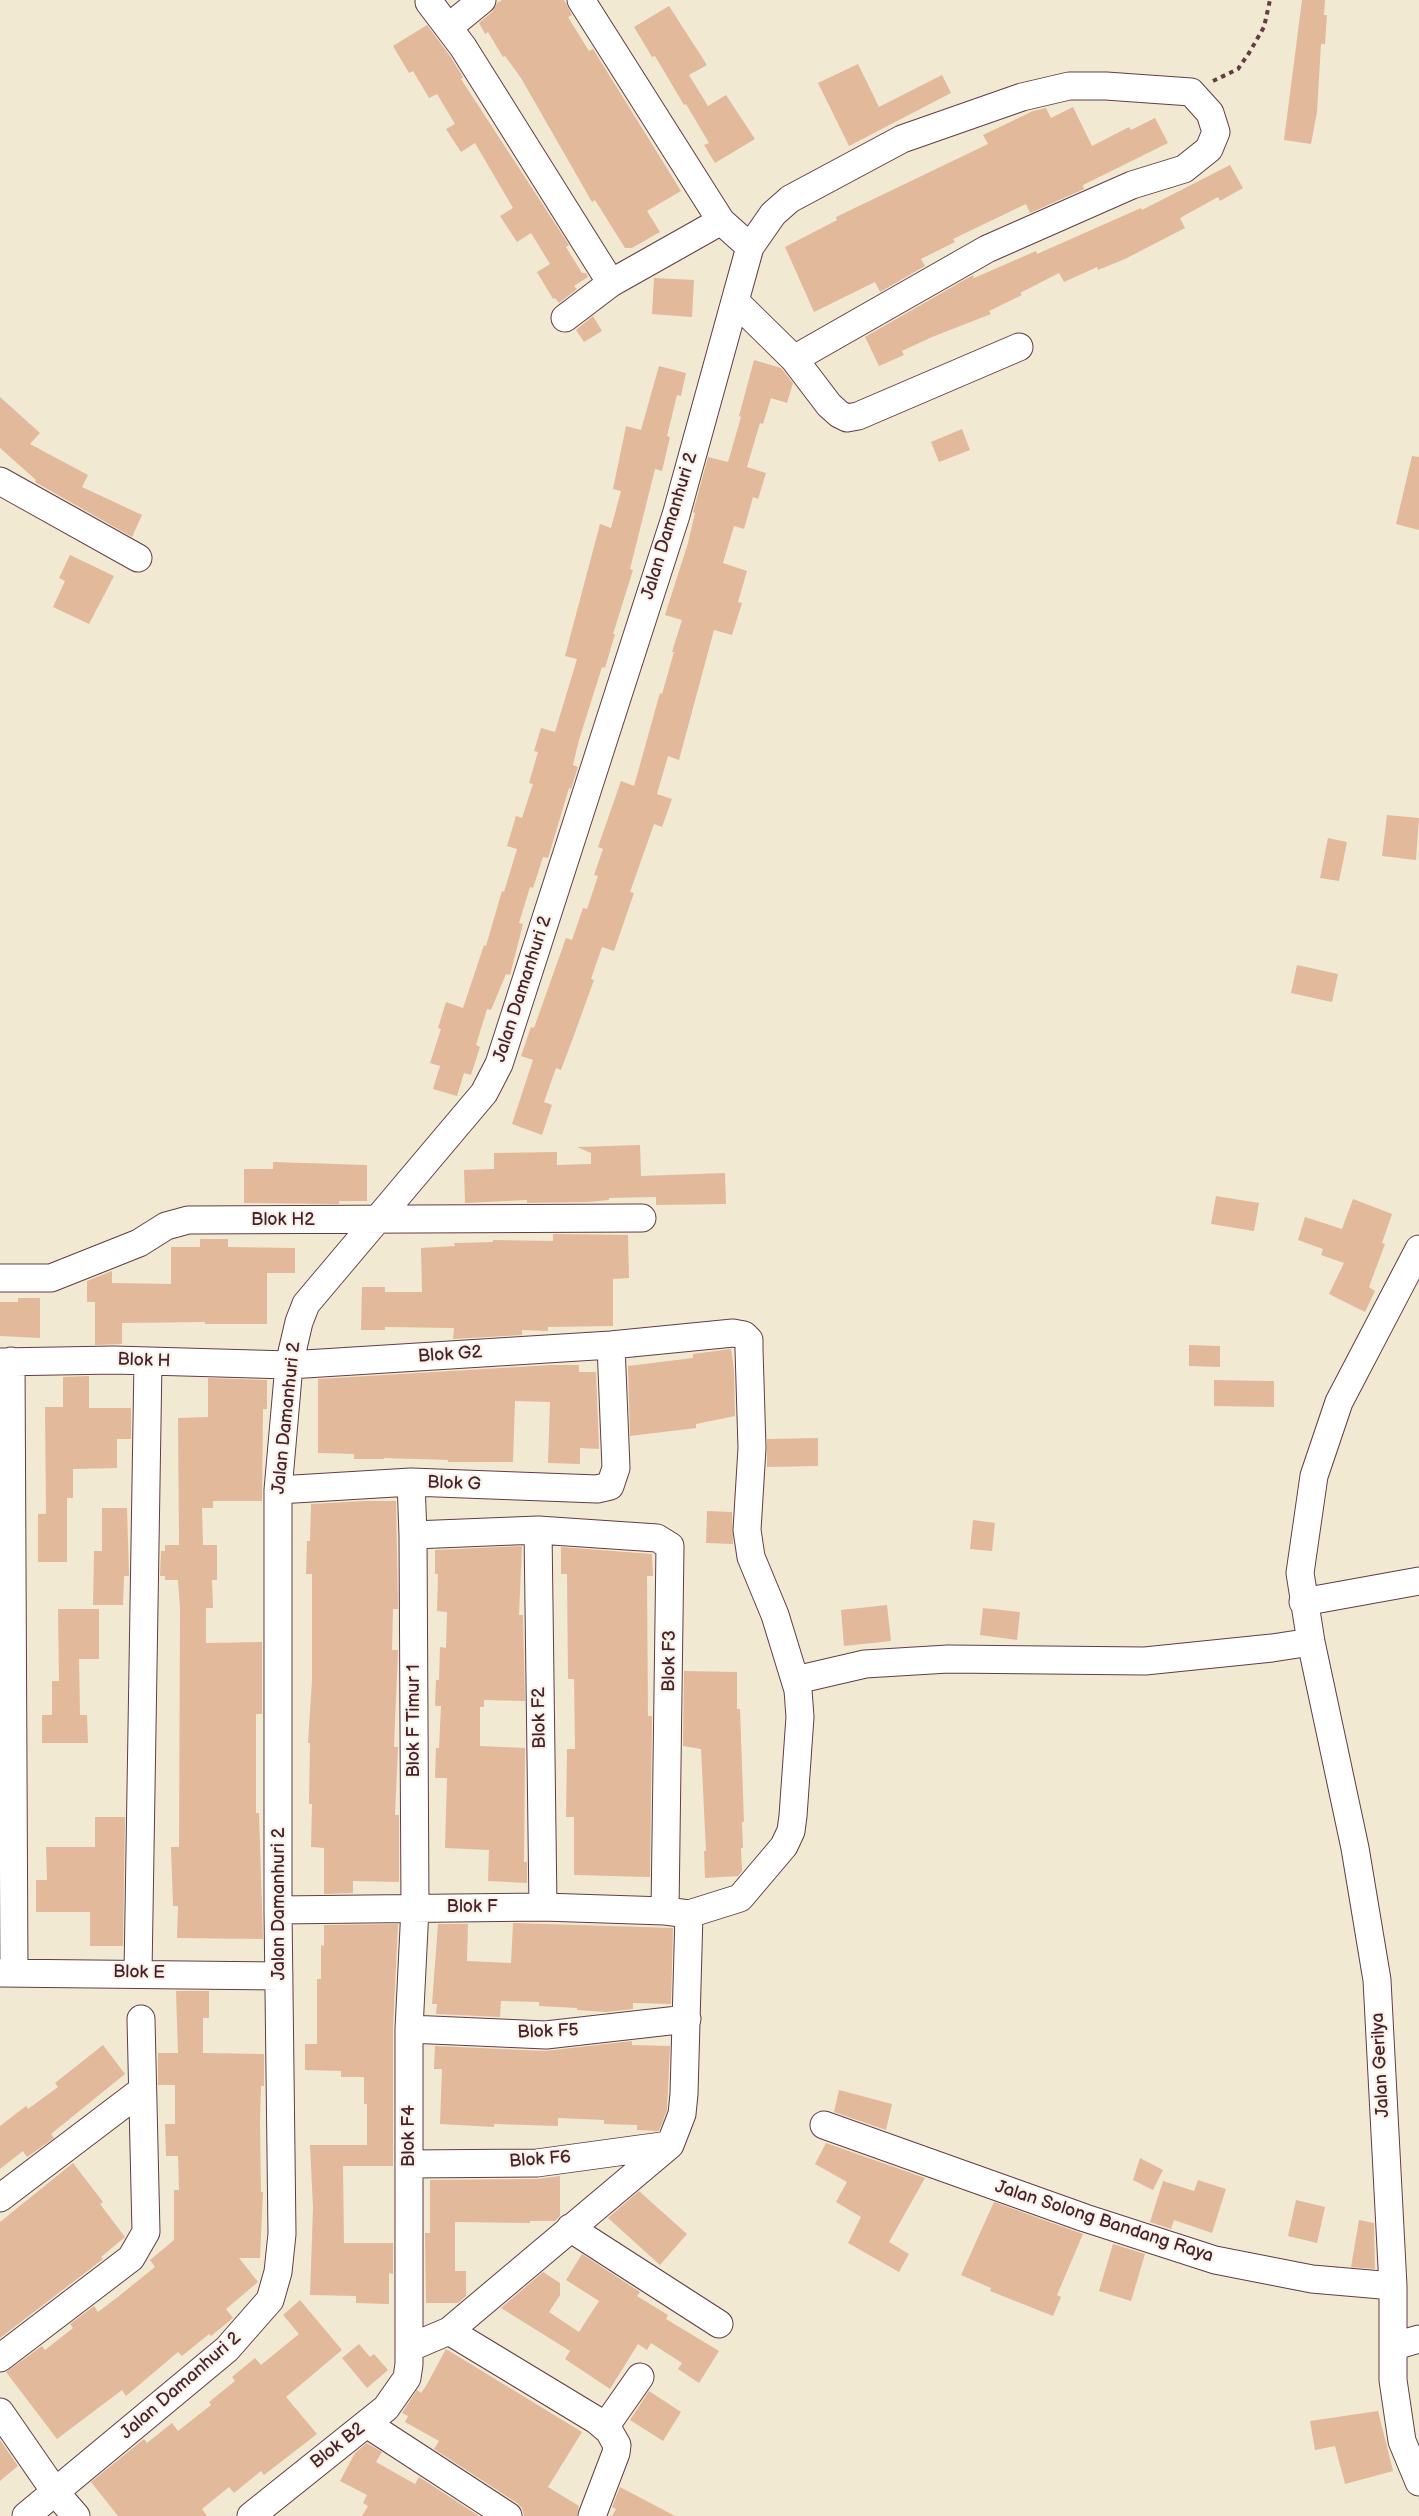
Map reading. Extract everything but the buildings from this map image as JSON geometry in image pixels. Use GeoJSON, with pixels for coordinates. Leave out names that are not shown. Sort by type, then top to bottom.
{"type":"FeatureCollection","features":[{"type":"Feature","properties":{"kind":"street"},"geometry":{"type":"LineString","coordinates":[[449,27],[482,0]]}},
{"type":"Feature","properties":{"kind":"street"},"geometry":{"type":"LineString","coordinates":[[581,0],[721,221],[750,247]]}},
{"type":"Feature","properties":{"kind":"street"},"geometry":{"type":"LineString","coordinates":[[429,2],[449,27],[611,283]]}},
{"type":"Feature","properties":{"kind":"street","name":"Jalan Damanhuri 2"},"geometry":{"type":"LineString","coordinates":[[27,2516],[227,2349],[270,2300],[278,2272],[282,2234],[278,1910],[278,1490],[289,1365],[298,1322],[306,1304],[484,1093],[499,1064],[676,515],[750,247],[773,214],[790,199],[902,140],[1022,97],[1069,86],[1106,86],[1191,92]]}},
{"type":"Feature","properties":{"kind":"street"},"geometry":{"type":"LineString","coordinates":[[794,359],[987,249],[1132,185],[1184,169],[1209,149],[1216,132],[1210,113],[1191,92]]}},
{"type":"Feature","properties":{"kind":"street"},"geometry":{"type":"LineString","coordinates":[[565,318],[611,283],[721,221]]}},
{"type":"Feature","properties":{"kind":"street"},"geometry":{"type":"LineString","coordinates":[[738,291],[829,405],[838,414],[847,418],[858,416],[1020,346]]}},
{"type":"Feature","properties":{"kind":"street"},"geometry":{"type":"LineString","coordinates":[[0,481],[138,558]]}},
{"type":"Feature","properties":{"kind":"street","name":"Blok H2"},"geometry":{"type":"LineString","coordinates":[[0,1278],[51,1278],[140,1243],[166,1226],[188,1220],[642,1218]]}},
{"type":"Feature","properties":{"kind":"street","name":"Jalan Gerilya"},"geometry":{"type":"LineString","coordinates":[[1419,1249],[1339,1402],[1314,1476],[1300,1573],[1303,1602],[1355,1848],[1377,1980],[1393,2286],[1407,2343],[1394,2380],[1400,2432],[1419,2482]]}},
{"type":"Feature","properties":{"kind":"street","name":"Blok G2"},"geometry":{"type":"LineString","coordinates":[[289,1365],[611,1345],[733,1333],[744,1335],[749,1340],[752,1448],[747,1530],[751,1557],[775,1615],[796,1680]]}},
{"type":"Feature","properties":{"kind":"street","name":"Blok G"},"geometry":{"type":"LineString","coordinates":[[278,1490],[411,1482],[597,1489],[610,1486],[616,1468],[611,1345]]}},
{"type":"Feature","properties":{"kind":"street"},"geometry":{"type":"LineString","coordinates":[[5,1361],[7,1973]]}},
{"type":"Feature","properties":{"kind":"street","name":"Blok H"},"geometry":{"type":"LineString","coordinates":[[5,1361],[148,1361],[289,1365]]}},
{"type":"Feature","properties":{"kind":"street"},"geometry":{"type":"LineString","coordinates":[[138,1973],[148,1361]]}},
{"type":"Feature","properties":{"kind":"street","name":"Blok F Timur 1"},"geometry":{"type":"LineString","coordinates":[[411,1482],[415,1908]]}},
{"type":"Feature","properties":{"kind":"street"},"geometry":{"type":"LineString","coordinates":[[413,1535],[538,1530]]}},
{"type":"Feature","properties":{"kind":"street","name":"Blok F2"},"geometry":{"type":"LineString","coordinates":[[538,1530],[543,1907]]}},
{"type":"Feature","properties":{"kind":"street","name":"Blok F3"},"geometry":{"type":"LineString","coordinates":[[538,1530],[657,1538],[670,1546],[677,1912]]}},
{"type":"Feature","properties":{"kind":"street"},"geometry":{"type":"LineString","coordinates":[[1303,1602],[1419,1581]]}},
{"type":"Feature","properties":{"kind":"street"},"geometry":{"type":"LineString","coordinates":[[796,1680],[848,1666],[877,1663],[948,1659],[1145,1661],[1312,1646]]}},
{"type":"Feature","properties":{"kind":"street","name":"Blok F"},"geometry":{"type":"LineString","coordinates":[[278,1910],[543,1907],[677,1912],[740,1898],[788,1839],[793,1816],[800,1717],[796,1680]]}},
{"type":"Feature","properties":{"kind":"street","name":"Blok F4"},"geometry":{"type":"LineString","coordinates":[[409,2356],[409,2029],[415,1908]]}},
{"type":"Feature","properties":{"kind":"street"},"geometry":{"type":"LineString","coordinates":[[409,2356],[449,2331],[670,2145],[681,2114],[687,2019],[677,1912]]}},
{"type":"Feature","properties":{"kind":"street","name":"Blok E"},"geometry":{"type":"LineString","coordinates":[[7,1973],[279,1976]]}},
{"type":"Feature","properties":{"kind":"street"},"geometry":{"type":"LineString","coordinates":[[0,2358],[131,2258],[140,2245],[146,2225],[141,2019]]}},
{"type":"Feature","properties":{"kind":"street","name":"Blok F5"},"geometry":{"type":"LineString","coordinates":[[409,2029],[546,2035],[687,2019]]}},
{"type":"Feature","properties":{"kind":"street"},"geometry":{"type":"LineString","coordinates":[[0,2198],[141,2091]]}},
{"type":"Feature","properties":{"kind":"street","name":"Jalan Solong Bandang Raya"},"geometry":{"type":"LineString","coordinates":[[824,2125],[1064,2210],[1215,2260],[1312,2278],[1393,2286]]}},
{"type":"Feature","properties":{"kind":"street","name":"Blok F6"},"geometry":{"type":"LineString","coordinates":[[410,2164],[537,2163],[670,2145]]}},
{"type":"Feature","properties":{"kind":"street"},"geometry":{"type":"LineString","coordinates":[[570,2228],[719,2324]]}},
{"type":"Feature","properties":{"kind":"street"},"geometry":{"type":"LineString","coordinates":[[449,2331],[605,2427],[614,2438],[617,2445],[616,2453],[591,2516]]}},
{"type":"Feature","properties":{"kind":"street","name":"Blok B2"},"geometry":{"type":"LineString","coordinates":[[256,2515],[386,2408],[406,2378],[409,2356]]}},
{"type":"Feature","properties":{"kind":"street"},"geometry":{"type":"LineString","coordinates":[[605,2427],[640,2377]]}},
{"type":"Feature","properties":{"kind":"street"},"geometry":{"type":"LineString","coordinates":[[0,2412],[56,2493],[76,2516]]}},
{"type":"Feature","properties":{"kind":"street"},"geometry":{"type":"LineString","coordinates":[[367,2424],[508,2516]]}},
{"type":"Feature","properties":{"kind":"path"},"geometry":{"type":"LineString","coordinates":[[1191,92],[1238,69],[1264,27],[1270,0]]}}]}
